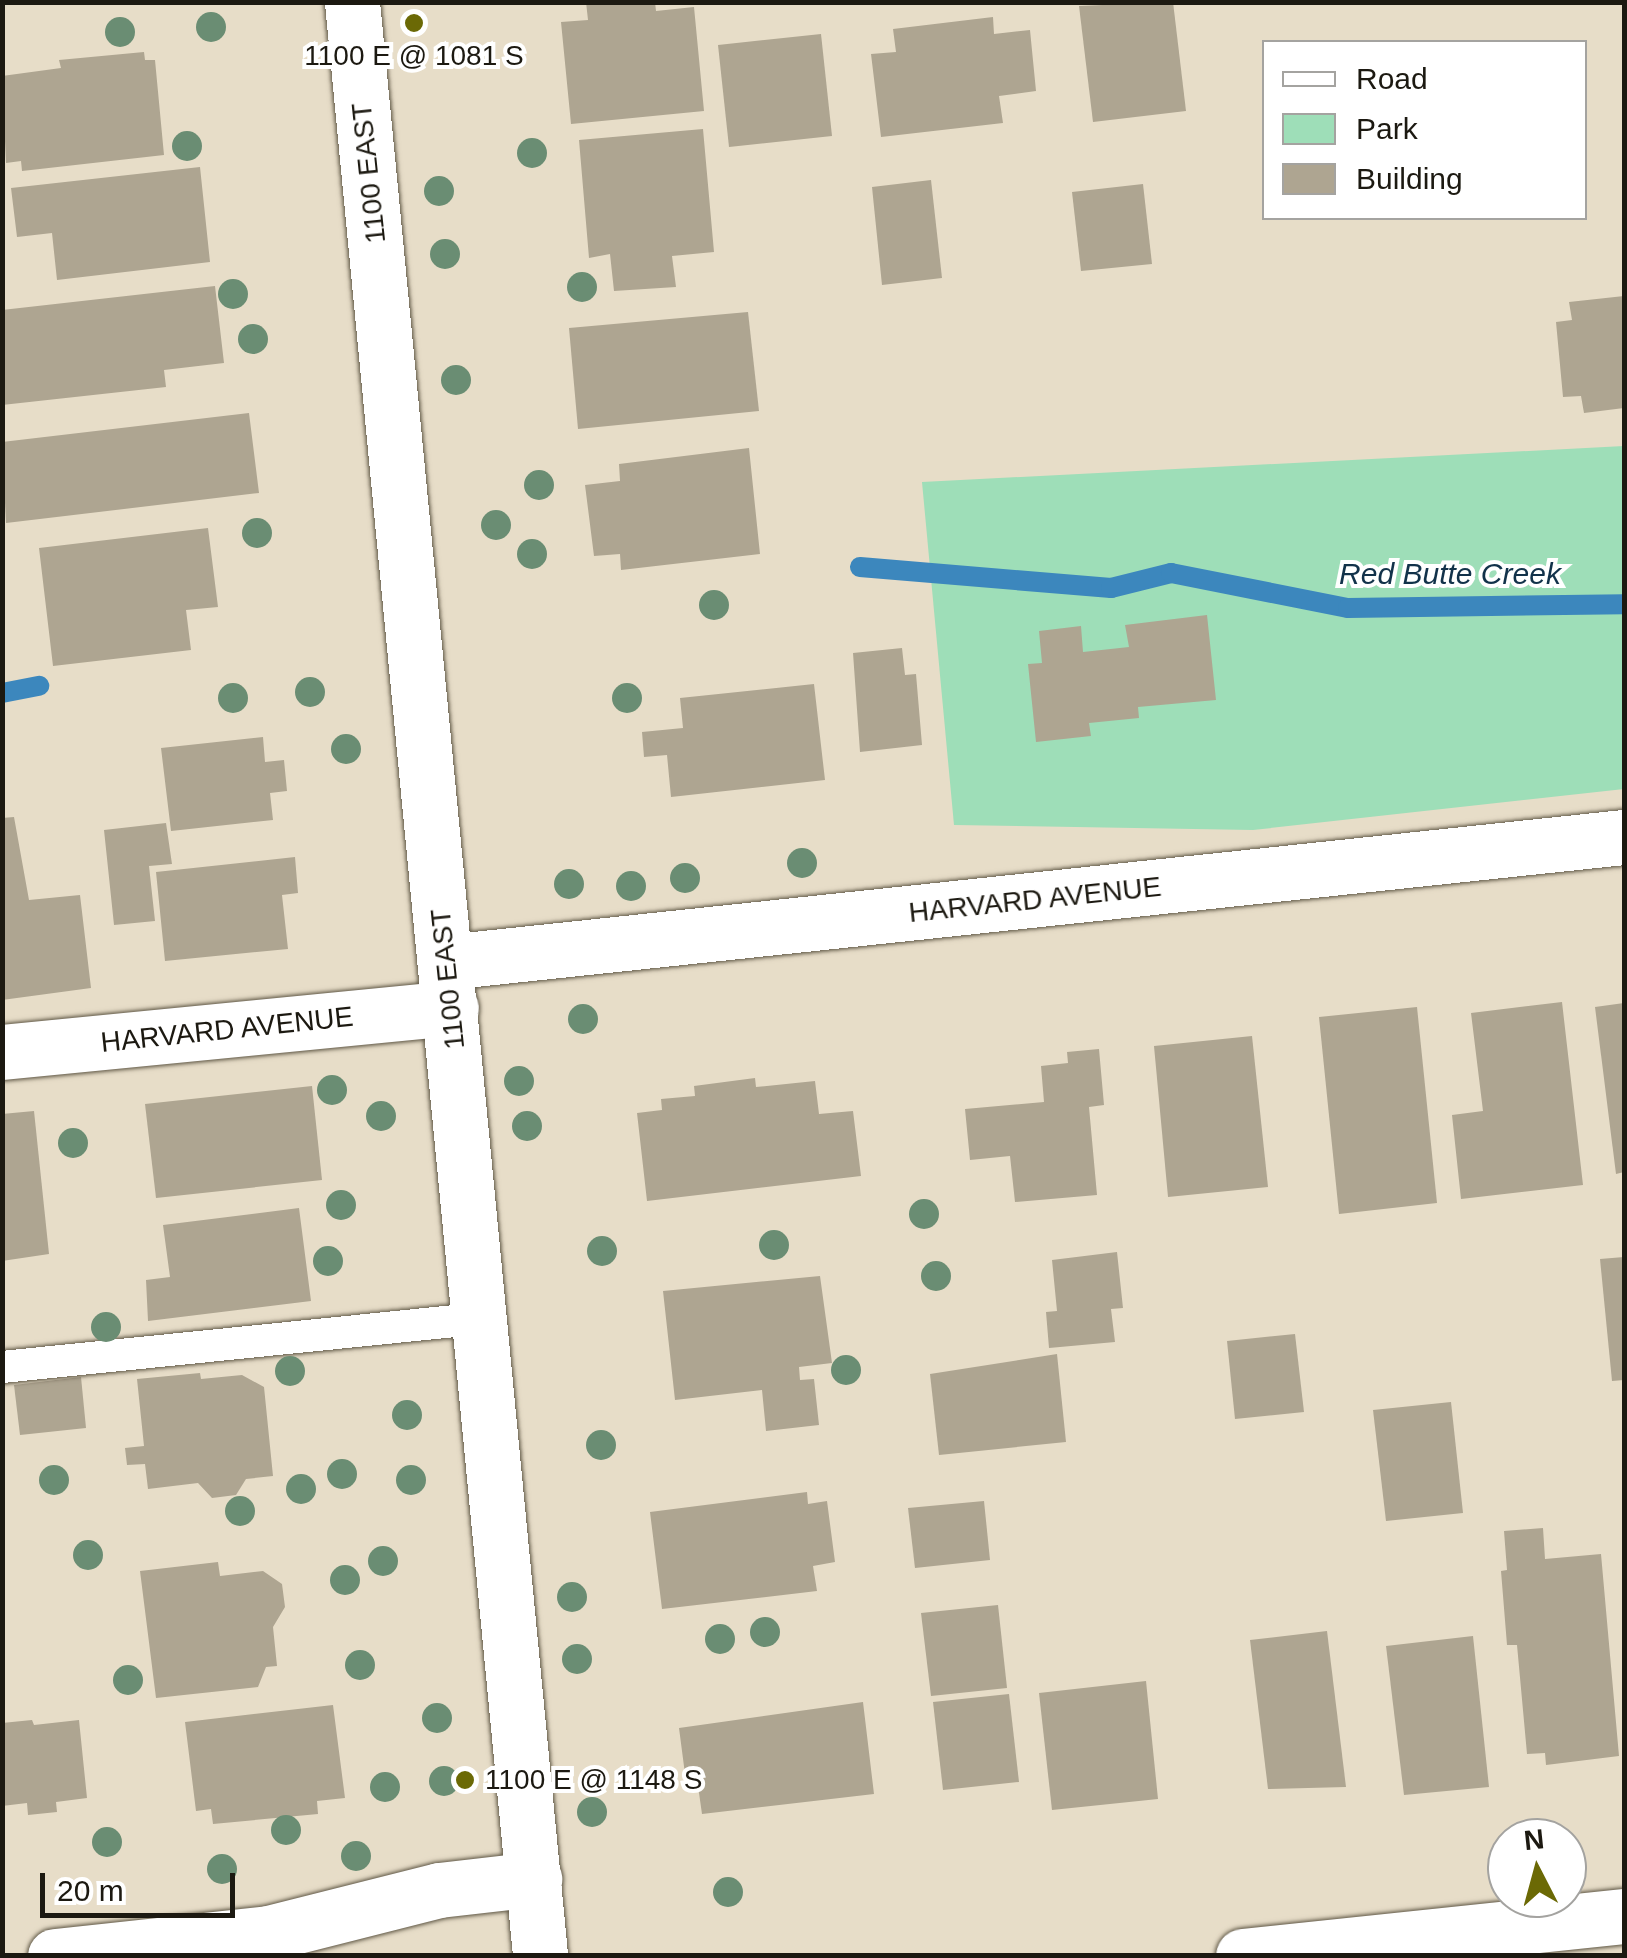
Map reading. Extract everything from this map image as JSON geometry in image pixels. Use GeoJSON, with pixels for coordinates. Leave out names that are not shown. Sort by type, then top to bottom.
{"type":"FeatureCollection","features":[{"type":"Feature","properties":{"kind":"street","name":"1100 EAST"},"geometry":{"type":"LineString","coordinates":[[352,2],[540,1956]]}},
{"type":"Feature","properties":{"kind":"street","name":"HARVARD AVENUE"},"geometry":{"type":"LineString","coordinates":[[2,1052],[448,985],[1624,837]]}},
{"type":"Feature","properties":{"kind":"street"},"geometry":{"type":"LineString","coordinates":[[55,1956],[269,1933],[439,1890],[534,1879]]}},
{"type":"Feature","properties":{"kind":"street"},"geometry":{"type":"LineString","coordinates":[[1243,1956],[1624,1916]]}},
{"type":"Feature","properties":{"kind":"lane"},"geometry":{"type":"LineString","coordinates":[[2,1367],[481,1318]]}},
{"type":"Feature","properties":{"kind":"green space"},"geometry":{"type":"Polygon","coordinates":[[[1624,446],[1624,789],[1253,830],[954,825],[922,482],[1624,446]]]}},
{"type":"Feature","properties":{"kind":"building"},"geometry":{"type":"Polygon","coordinates":[[[586,2],[655,2],[656,11],[694,7],[704,111],[571,124],[561,22],[588,20],[586,2]]]}},
{"type":"Feature","properties":{"kind":"building"},"geometry":{"type":"Polygon","coordinates":[[[1173,2],[1186,111],[1093,122],[1079,6],[1173,2]]]}},
{"type":"Feature","properties":{"kind":"building"},"geometry":{"type":"Polygon","coordinates":[[[993,17],[994,34],[1030,30],[1036,91],[999,96],[1003,123],[881,137],[871,54],[896,52],[893,29],[993,17]]]}},
{"type":"Feature","properties":{"kind":"building"},"geometry":{"type":"Polygon","coordinates":[[[821,34],[832,136],[729,147],[718,45],[821,34]]]}},
{"type":"Feature","properties":{"kind":"building"},"geometry":{"type":"Polygon","coordinates":[[[144,52],[145,60],[155,60],[164,155],[22,171],[21,161],[6,163],[2,76],[61,68],[59,60],[144,52]]]}},
{"type":"Feature","properties":{"kind":"building"},"geometry":{"type":"Polygon","coordinates":[[[703,129],[714,252],[672,256],[676,287],[614,291],[610,254],[589,258],[579,140],[703,129]]]}},
{"type":"Feature","properties":{"kind":"building"},"geometry":{"type":"Polygon","coordinates":[[[200,167],[210,262],[57,280],[52,233],[17,237],[11,188],[200,167]]]}},
{"type":"Feature","properties":{"kind":"building"},"geometry":{"type":"Polygon","coordinates":[[[931,180],[942,278],[882,285],[872,187],[931,180]]]}},
{"type":"Feature","properties":{"kind":"building"},"geometry":{"type":"Polygon","coordinates":[[[1143,184],[1152,264],[1081,271],[1072,192],[1143,184]]]}},
{"type":"Feature","properties":{"kind":"building"},"geometry":{"type":"Polygon","coordinates":[[[215,286],[224,363],[164,370],[166,387],[2,405],[2,310],[215,286]]]}},
{"type":"Feature","properties":{"kind":"building"},"geometry":{"type":"Polygon","coordinates":[[[1624,296],[1624,408],[1584,413],[1581,396],[1563,397],[1556,322],[1572,320],[1569,302],[1624,296]]]}},
{"type":"Feature","properties":{"kind":"building"},"geometry":{"type":"Polygon","coordinates":[[[748,312],[759,411],[578,429],[569,328],[748,312]]]}},
{"type":"Feature","properties":{"kind":"building"},"geometry":{"type":"Polygon","coordinates":[[[249,413],[259,493],[6,523],[2,442],[249,413]]]}},
{"type":"Feature","properties":{"kind":"building"},"geometry":{"type":"Polygon","coordinates":[[[749,448],[760,554],[621,570],[620,554],[594,556],[585,485],[620,481],[619,464],[749,448]]]}},
{"type":"Feature","properties":{"kind":"building"},"geometry":{"type":"Polygon","coordinates":[[[208,528],[218,607],[186,610],[191,650],[53,666],[39,548],[208,528]]]}},
{"type":"Feature","properties":{"kind":"building"},"geometry":{"type":"Polygon","coordinates":[[[1207,615],[1216,700],[1138,707],[1139,718],[1089,723],[1091,736],[1036,742],[1028,664],[1042,663],[1039,631],[1081,626],[1083,652],[1129,647],[1125,625],[1207,615]]]}},
{"type":"Feature","properties":{"kind":"building"},"geometry":{"type":"Polygon","coordinates":[[[902,648],[905,675],[916,674],[922,745],[860,752],[853,653],[902,648]]]}},
{"type":"Feature","properties":{"kind":"building"},"geometry":{"type":"Polygon","coordinates":[[[814,684],[825,780],[671,797],[667,755],[644,757],[642,732],[683,728],[680,698],[814,684]]]}},
{"type":"Feature","properties":{"kind":"building"},"geometry":{"type":"Polygon","coordinates":[[[263,737],[265,762],[284,760],[287,791],[270,793],[273,820],[171,831],[161,748],[263,737]]]}},
{"type":"Feature","properties":{"kind":"building"},"geometry":{"type":"Polygon","coordinates":[[[14,817],[29,900],[80,895],[91,988],[2,1000],[2,818],[14,817]]]}},
{"type":"Feature","properties":{"kind":"building"},"geometry":{"type":"Polygon","coordinates":[[[166,823],[172,864],[149,866],[155,921],[114,925],[104,830],[166,823]]]}},
{"type":"Feature","properties":{"kind":"building"},"geometry":{"type":"Polygon","coordinates":[[[295,857],[298,893],[282,895],[288,949],[165,961],[156,872],[295,857]]]}},
{"type":"Feature","properties":{"kind":"building"},"geometry":{"type":"Polygon","coordinates":[[[1562,1002],[1583,1185],[1461,1199],[1452,1115],[1483,1111],[1471,1013],[1562,1002]]]}},
{"type":"Feature","properties":{"kind":"building"},"geometry":{"type":"Polygon","coordinates":[[[1624,1003],[1624,1172],[1616,1174],[1595,1007],[1624,1003]]]}},
{"type":"Feature","properties":{"kind":"building"},"geometry":{"type":"Polygon","coordinates":[[[1417,1007],[1437,1203],[1339,1214],[1319,1017],[1417,1007]]]}},
{"type":"Feature","properties":{"kind":"building"},"geometry":{"type":"Polygon","coordinates":[[[1252,1036],[1268,1187],[1168,1197],[1154,1046],[1252,1036]]]}},
{"type":"Feature","properties":{"kind":"building"},"geometry":{"type":"Polygon","coordinates":[[[1099,1049],[1104,1105],[1089,1107],[1097,1195],[1015,1202],[1010,1156],[970,1160],[965,1109],[1044,1102],[1041,1066],[1068,1063],[1067,1052],[1099,1049]]]}},
{"type":"Feature","properties":{"kind":"building"},"geometry":{"type":"Polygon","coordinates":[[[755,1078],[756,1087],[815,1081],[819,1114],[853,1111],[861,1176],[647,1201],[637,1113],[662,1110],[661,1099],[695,1096],[694,1086],[755,1078]]]}},
{"type":"Feature","properties":{"kind":"building"},"geometry":{"type":"Polygon","coordinates":[[[312,1086],[322,1180],[156,1198],[145,1104],[312,1086]]]}},
{"type":"Feature","properties":{"kind":"building"},"geometry":{"type":"Polygon","coordinates":[[[34,1111],[49,1254],[2,1261],[2,1114],[34,1111]]]}},
{"type":"Feature","properties":{"kind":"building"},"geometry":{"type":"Polygon","coordinates":[[[299,1208],[311,1301],[148,1321],[146,1280],[170,1277],[163,1225],[299,1208]]]}},
{"type":"Feature","properties":{"kind":"building"},"geometry":{"type":"Polygon","coordinates":[[[1117,1252],[1123,1308],[1111,1309],[1115,1342],[1049,1348],[1046,1312],[1057,1311],[1052,1260],[1117,1252]]]}},
{"type":"Feature","properties":{"kind":"building"},"geometry":{"type":"Polygon","coordinates":[[[1624,1257],[1624,1380],[1612,1381],[1600,1259],[1624,1257]]]}},
{"type":"Feature","properties":{"kind":"building"},"geometry":{"type":"Polygon","coordinates":[[[820,1276],[832,1363],[799,1367],[800,1380],[814,1379],[819,1425],[766,1431],[762,1390],[675,1400],[663,1291],[820,1276]]]}},
{"type":"Feature","properties":{"kind":"building"},"geometry":{"type":"Polygon","coordinates":[[[1295,1334],[1304,1412],[1235,1419],[1227,1341],[1295,1334]]]}},
{"type":"Feature","properties":{"kind":"building"},"geometry":{"type":"Polygon","coordinates":[[[1057,1354],[1066,1442],[939,1455],[930,1374],[1057,1354]]]}},
{"type":"Feature","properties":{"kind":"building"},"geometry":{"type":"Polygon","coordinates":[[[200,1373],[201,1379],[242,1375],[264,1387],[273,1476],[246,1479],[236,1495],[212,1498],[198,1483],[148,1489],[145,1464],[127,1465],[125,1448],[144,1446],[137,1379],[200,1373]]]}},
{"type":"Feature","properties":{"kind":"building"},"geometry":{"type":"Polygon","coordinates":[[[81,1377],[86,1428],[20,1435],[14,1385],[81,1377]]]}},
{"type":"Feature","properties":{"kind":"building"},"geometry":{"type":"Polygon","coordinates":[[[1451,1402],[1463,1513],[1386,1521],[1373,1410],[1451,1402]]]}},
{"type":"Feature","properties":{"kind":"building"},"geometry":{"type":"Polygon","coordinates":[[[807,1492],[808,1504],[827,1501],[835,1562],[813,1566],[817,1591],[662,1609],[650,1512],[807,1492]]]}},
{"type":"Feature","properties":{"kind":"building"},"geometry":{"type":"Polygon","coordinates":[[[984,1501],[990,1560],[915,1568],[908,1508],[984,1501]]]}},
{"type":"Feature","properties":{"kind":"building"},"geometry":{"type":"Polygon","coordinates":[[[1543,1528],[1545,1559],[1601,1554],[1619,1756],[1546,1765],[1545,1753],[1527,1754],[1517,1645],[1507,1645],[1501,1571],[1507,1570],[1504,1531],[1543,1528]]]}},
{"type":"Feature","properties":{"kind":"building"},"geometry":{"type":"Polygon","coordinates":[[[218,1562],[220,1576],[263,1571],[282,1584],[285,1607],[273,1627],[277,1666],[266,1667],[258,1687],[156,1698],[140,1571],[218,1562]]]}},
{"type":"Feature","properties":{"kind":"building"},"geometry":{"type":"Polygon","coordinates":[[[998,1605],[1007,1688],[931,1696],[921,1613],[998,1605]]]}},
{"type":"Feature","properties":{"kind":"building"},"geometry":{"type":"Polygon","coordinates":[[[1327,1631],[1346,1787],[1268,1789],[1250,1640],[1327,1631]]]}},
{"type":"Feature","properties":{"kind":"building"},"geometry":{"type":"Polygon","coordinates":[[[1473,1636],[1489,1787],[1404,1795],[1386,1646],[1473,1636]]]}},
{"type":"Feature","properties":{"kind":"building"},"geometry":{"type":"Polygon","coordinates":[[[1146,1681],[1158,1799],[1052,1810],[1039,1693],[1146,1681]]]}},
{"type":"Feature","properties":{"kind":"building"},"geometry":{"type":"Polygon","coordinates":[[[1009,1694],[1019,1782],[943,1790],[933,1702],[1009,1694]]]}},
{"type":"Feature","properties":{"kind":"building"},"geometry":{"type":"Polygon","coordinates":[[[863,1702],[874,1794],[702,1814],[696,1772],[685,1774],[679,1728],[863,1702]]]}},
{"type":"Feature","properties":{"kind":"building"},"geometry":{"type":"Polygon","coordinates":[[[333,1705],[345,1798],[317,1801],[318,1814],[213,1824],[211,1809],[196,1811],[185,1722],[333,1705]]]}},
{"type":"Feature","properties":{"kind":"building"},"geometry":{"type":"Polygon","coordinates":[[[32,1720],[34,1725],[79,1720],[87,1798],[56,1802],[57,1812],[28,1815],[27,1803],[2,1806],[2,1723],[32,1720]]]}},
{"type":"Feature","properties":{"kind":"waterway","name":"Red Butte Creek"},"geometry":{"type":"LineString","coordinates":[[860,567],[1111,588],[1171,573],[1348,608],[1624,604]]}},
{"type":"Feature","properties":{"kind":"waterway","name":"Red Butte Creek"},"geometry":{"type":"LineString","coordinates":[[2,693],[39,686]]}},
{"type":"Feature","properties":{"kind":"place","name":"1100 E @ 1081 S"},"geometry":{"type":"Point","coordinates":[414,23]}},
{"type":"Feature","properties":{"kind":"place","name":"1100 E @ 1148 S"},"geometry":{"type":"Point","coordinates":[465,1780]}}]}
